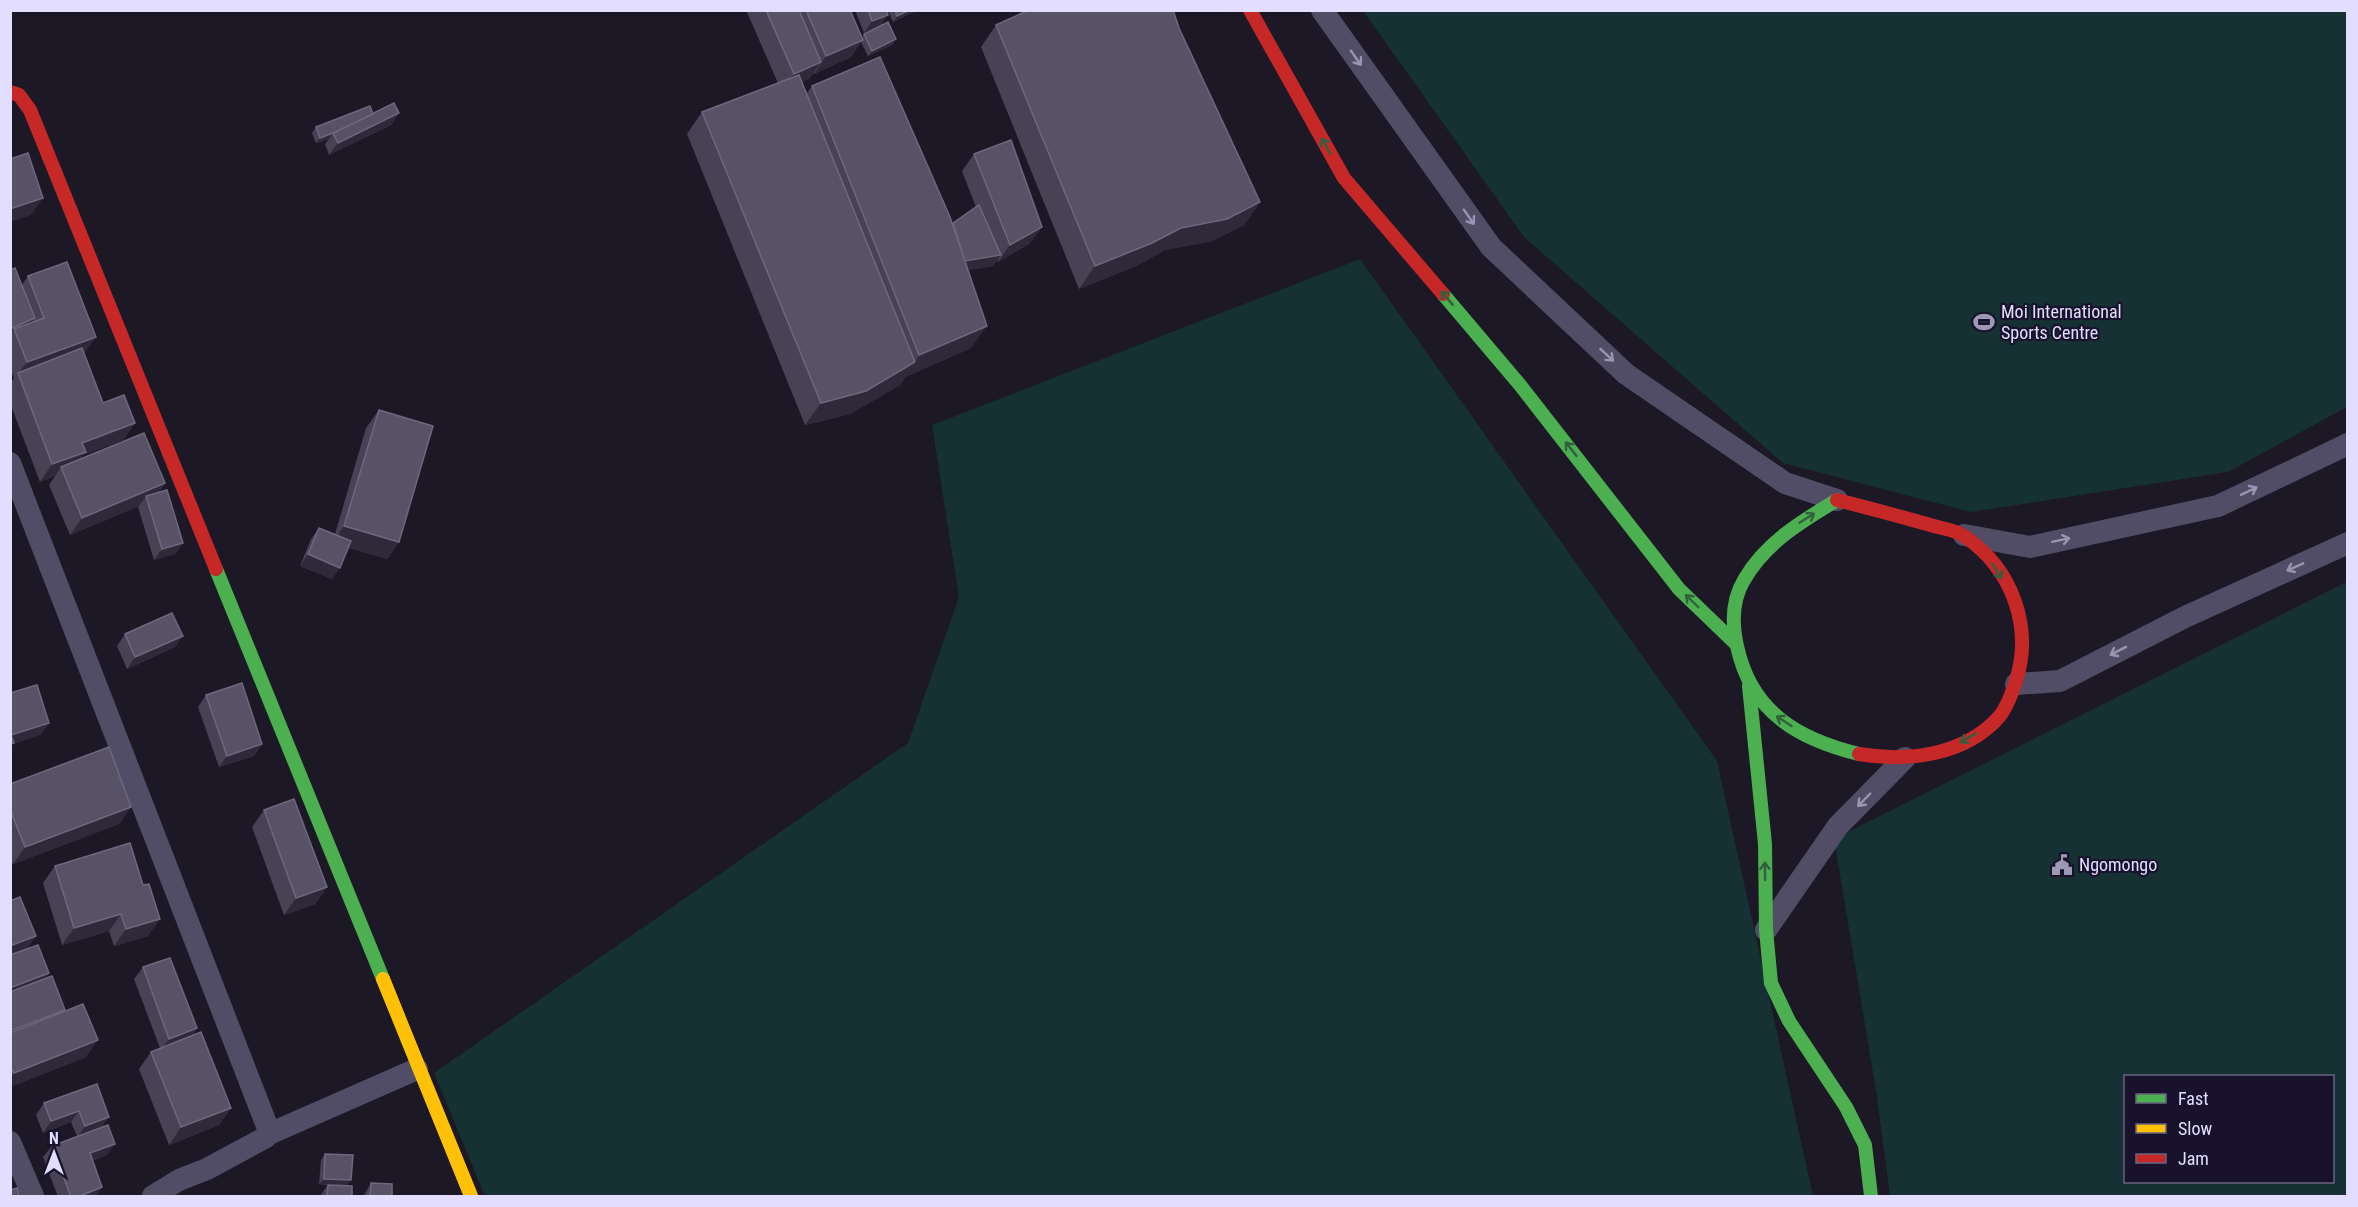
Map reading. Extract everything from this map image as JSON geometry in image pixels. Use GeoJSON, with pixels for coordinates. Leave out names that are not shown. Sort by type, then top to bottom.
{"type":"FeatureCollection","features":[{"type":"Feature","properties":{"kind":"street"},"geometry":{"type":"LineString","coordinates":[[1250,10],[1344,178],[1520,385],[1679,589],[1734,642]]}},
{"type":"Feature","properties":{"kind":"street"},"geometry":{"type":"LineString","coordinates":[[1322,10],[1491,247],[1626,374],[1785,483],[1962,535],[2030,547],[2218,506],[2348,444]]}},
{"type":"Feature","properties":{"kind":"street"},"geometry":{"type":"LineString","coordinates":[[10,92],[19,94],[30,110],[417,1069],[471,1197]]}},
{"type":"Feature","properties":{"kind":"street"},"geometry":{"type":"LineString","coordinates":[[10,463],[269,1134]]}},
{"type":"Feature","properties":{"kind":"street"},"geometry":{"type":"LineString","coordinates":[[1837,500],[1790,529],[1761,554],[1744,577],[1736,605],[1734,642],[1749,686],[1764,844],[1766,930],[1771,982],[1789,1021],[1846,1107],[1865,1145],[1871,1197]]}},
{"type":"Feature","properties":{"kind":"street"},"geometry":{"type":"LineString","coordinates":[[1749,686],[1772,714],[1816,742],[1866,755],[1905,758],[1938,751],[1967,740],[2000,716],[2016,684],[2024,642],[2016,602],[1994,564],[1962,535]]}},
{"type":"Feature","properties":{"kind":"street"},"geometry":{"type":"LineString","coordinates":[[2016,684],[2060,681],[2185,617],[2348,543]]}},
{"type":"Feature","properties":{"kind":"street"},"geometry":{"type":"LineString","coordinates":[[1766,930],[1838,826],[1905,758]]}},
{"type":"Feature","properties":{"kind":"street"},"geometry":{"type":"LineString","coordinates":[[153,1197],[179,1180],[207,1169],[269,1134],[417,1069]]}},
{"type":"Feature","properties":{"kind":"street"},"geometry":{"type":"LineString","coordinates":[[10,1143],[33,1197]]}},
{"type":"Feature","properties":{"kind":"green space","name":"Moi International Sports Centre"},"geometry":{"type":"Polygon","coordinates":[[[1363,11],[2347,11],[2347,407],[2228,472],[1971,512],[1783,463],[1524,237],[1363,11]]]}},
{"type":"Feature","properties":{"kind":"green space"},"geometry":{"type":"Polygon","coordinates":[[[1360,259],[1717,761],[1813,1196],[485,1196],[434,1073],[908,743],[959,597],[932,425],[1360,259]]]}},
{"type":"Feature","properties":{"kind":"green space"},"geometry":{"type":"Polygon","coordinates":[[[2347,582],[2347,1196],[1890,1196],[1877,1097],[1834,839],[2347,582]]]}},
{"type":"Feature","properties":{"kind":"building"},"geometry":{"type":"Polygon","coordinates":[[[766,10],[799,10],[821,62],[794,74],[766,10]]]}},
{"type":"Feature","properties":{"kind":"building"},"geometry":{"type":"Polygon","coordinates":[[[806,10],[850,10],[863,40],[826,56],[806,10]]]}},
{"type":"Feature","properties":{"kind":"building"},"geometry":{"type":"Polygon","coordinates":[[[868,10],[887,10],[888,15],[872,21],[868,10]]]}},
{"type":"Feature","properties":{"kind":"building"},"geometry":{"type":"Polygon","coordinates":[[[895,10],[910,10],[897,16],[895,10]]]}},
{"type":"Feature","properties":{"kind":"building"},"geometry":{"type":"Polygon","coordinates":[[[1029,10],[1173,10],[1179,28],[1260,202],[1227,219],[1181,228],[1152,243],[1095,266],[996,25],[1029,10]]]}},
{"type":"Feature","properties":{"kind":"building"},"geometry":{"type":"Polygon","coordinates":[[[888,22],[896,39],[872,51],[864,34],[888,22]]]}},
{"type":"Feature","properties":{"kind":"building"},"geometry":{"type":"Polygon","coordinates":[[[880,57],[950,217],[987,326],[919,355],[812,86],[880,57]]]}},
{"type":"Feature","properties":{"kind":"building"},"geometry":{"type":"Polygon","coordinates":[[[799,75],[915,362],[866,391],[821,403],[702,112],[799,75]]]}},
{"type":"Feature","properties":{"kind":"building"},"geometry":{"type":"Polygon","coordinates":[[[394,103],[399,113],[338,143],[333,133],[394,103]]]}},
{"type":"Feature","properties":{"kind":"building"},"geometry":{"type":"Polygon","coordinates":[[[370,106],[373,114],[320,138],[316,127],[370,106]]]}},
{"type":"Feature","properties":{"kind":"building"},"geometry":{"type":"Polygon","coordinates":[[[1011,140],[1042,227],[1010,245],[974,154],[1011,140]]]}},
{"type":"Feature","properties":{"kind":"building"},"geometry":{"type":"Polygon","coordinates":[[[28,153],[43,198],[10,209],[10,159],[28,153]]]}},
{"type":"Feature","properties":{"kind":"building"},"geometry":{"type":"Polygon","coordinates":[[[979,205],[1001,255],[965,261],[953,223],[979,205]]]}},
{"type":"Feature","properties":{"kind":"building"},"geometry":{"type":"Polygon","coordinates":[[[67,262],[96,337],[27,362],[14,329],[44,318],[28,276],[67,262]]]}},
{"type":"Feature","properties":{"kind":"building"},"geometry":{"type":"Polygon","coordinates":[[[15,268],[35,318],[10,329],[10,270],[15,268]]]}},
{"type":"Feature","properties":{"kind":"building"},"geometry":{"type":"Polygon","coordinates":[[[82,348],[103,403],[124,395],[135,423],[82,443],[86,452],[52,464],[18,373],[82,348]]]}},
{"type":"Feature","properties":{"kind":"building"},"geometry":{"type":"Polygon","coordinates":[[[379,410],[433,426],[399,542],[344,526],[379,410]]]}},
{"type":"Feature","properties":{"kind":"building"},"geometry":{"type":"Polygon","coordinates":[[[144,433],[165,483],[82,518],[61,467],[144,433]]]}},
{"type":"Feature","properties":{"kind":"building"},"geometry":{"type":"Polygon","coordinates":[[[167,490],[183,543],[162,549],[146,496],[167,490]]]}},
{"type":"Feature","properties":{"kind":"building"},"geometry":{"type":"Polygon","coordinates":[[[319,528],[351,541],[340,568],[308,554],[319,528]]]}},
{"type":"Feature","properties":{"kind":"building"},"geometry":{"type":"Polygon","coordinates":[[[172,613],[183,636],[135,657],[125,634],[172,613]]]}},
{"type":"Feature","properties":{"kind":"building"},"geometry":{"type":"Polygon","coordinates":[[[242,683],[262,744],[227,756],[206,695],[242,683]]]}},
{"type":"Feature","properties":{"kind":"building"},"geometry":{"type":"Polygon","coordinates":[[[37,685],[49,723],[11,735],[14,743],[10,744],[10,693],[37,685]]]}},
{"type":"Feature","properties":{"kind":"building"},"geometry":{"type":"Polygon","coordinates":[[[109,747],[131,807],[25,847],[10,809],[10,784],[109,747]]]}},
{"type":"Feature","properties":{"kind":"building"},"geometry":{"type":"Polygon","coordinates":[[[294,799],[327,887],[296,898],[264,810],[294,799]]]}},
{"type":"Feature","properties":{"kind":"building"},"geometry":{"type":"Polygon","coordinates":[[[130,843],[143,885],[149,884],[160,919],[126,929],[121,914],[74,928],[55,866],[130,843]]]}},
{"type":"Feature","properties":{"kind":"building"},"geometry":{"type":"Polygon","coordinates":[[[20,897],[36,936],[10,946],[10,901],[20,897]]]}},
{"type":"Feature","properties":{"kind":"building"},"geometry":{"type":"Polygon","coordinates":[[[38,945],[49,973],[10,988],[10,955],[38,945]]]}},
{"type":"Feature","properties":{"kind":"building"},"geometry":{"type":"Polygon","coordinates":[[[170,958],[197,1028],[169,1039],[143,967],[170,958]]]}},
{"type":"Feature","properties":{"kind":"building"},"geometry":{"type":"Polygon","coordinates":[[[52,976],[65,1010],[10,1031],[10,992],[52,976]]]}},
{"type":"Feature","properties":{"kind":"building"},"geometry":{"type":"Polygon","coordinates":[[[83,1004],[98,1040],[14,1073],[10,1066],[10,1033],[83,1004]]]}},
{"type":"Feature","properties":{"kind":"building"},"geometry":{"type":"Polygon","coordinates":[[[201,1032],[231,1108],[181,1127],[151,1052],[201,1032]]]}},
{"type":"Feature","properties":{"kind":"building"},"geometry":{"type":"Polygon","coordinates":[[[97,1084],[109,1117],[85,1126],[79,1111],[51,1121],[44,1103],[97,1084]]]}},
{"type":"Feature","properties":{"kind":"building"},"geometry":{"type":"Polygon","coordinates":[[[108,1125],[115,1144],[90,1153],[102,1187],[78,1197],[71,1197],[52,1146],[108,1125]]]}},
{"type":"Feature","properties":{"kind":"building"},"geometry":{"type":"Polygon","coordinates":[[[325,1154],[353,1155],[351,1180],[324,1179],[325,1154]]]}},
{"type":"Feature","properties":{"kind":"building"},"geometry":{"type":"Polygon","coordinates":[[[371,1183],[392,1184],[392,1197],[370,1197],[371,1183]]]}},
{"type":"Feature","properties":{"kind":"building"},"geometry":{"type":"Polygon","coordinates":[[[328,1185],[352,1186],[352,1197],[327,1197],[328,1185]]]}},
{"type":"Feature","properties":{"kind":"building"},"geometry":{"type":"Polygon","coordinates":[[[17,1188],[20,1197],[10,1197],[10,1190],[17,1188]]]}},
{"type":"Feature","properties":{"kind":"traffic: fast"},"geometry":{"type":"LineString","coordinates":[[1443,294],[1520,385],[1679,589],[1734,642]]}},
{"type":"Feature","properties":{"kind":"traffic: fast"},"geometry":{"type":"LineString","coordinates":[[1837,500],[1785,534],[1762,555],[1740,588],[1734,612],[1734,629],[1744,669],[1753,689],[1766,705],[1797,731],[1837,748],[1859,754]]}},
{"type":"Feature","properties":{"kind":"traffic: fast"},"geometry":{"type":"LineString","coordinates":[[216,569],[383,979]]}},
{"type":"Feature","properties":{"kind":"traffic: fast"},"geometry":{"type":"LineString","coordinates":[[1749,686],[1765,844],[1766,930],[1771,983],[1789,1021],[1846,1107],[1865,1145],[1871,1196]]}},
{"type":"Feature","properties":{"kind":"traffic: slow"},"geometry":{"type":"LineString","coordinates":[[383,979],[471,1196]]}},
{"type":"Feature","properties":{"kind":"traffic: jam"},"geometry":{"type":"LineString","coordinates":[[1250,10],[1344,178],[1443,294]]}},
{"type":"Feature","properties":{"kind":"traffic: jam"},"geometry":{"type":"LineString","coordinates":[[10,92],[19,95],[30,110],[216,569]]}},
{"type":"Feature","properties":{"kind":"traffic: jam"},"geometry":{"type":"LineString","coordinates":[[1837,500],[1957,532],[1964,536],[1995,565],[2007,583],[2015,602],[2022,642],[2020,663],[2008,701],[1999,717],[1985,730],[1952,748],[1934,753],[1896,757],[1859,754]]}},
{"type":"Feature","properties":{"kind":"place","name":"Moi International Sports Centre"},"geometry":{"type":"Point","coordinates":[1984,322]}},
{"type":"Feature","properties":{"kind":"place","name":"Ngomongo"},"geometry":{"type":"Point","coordinates":[2062,865]}}]}
